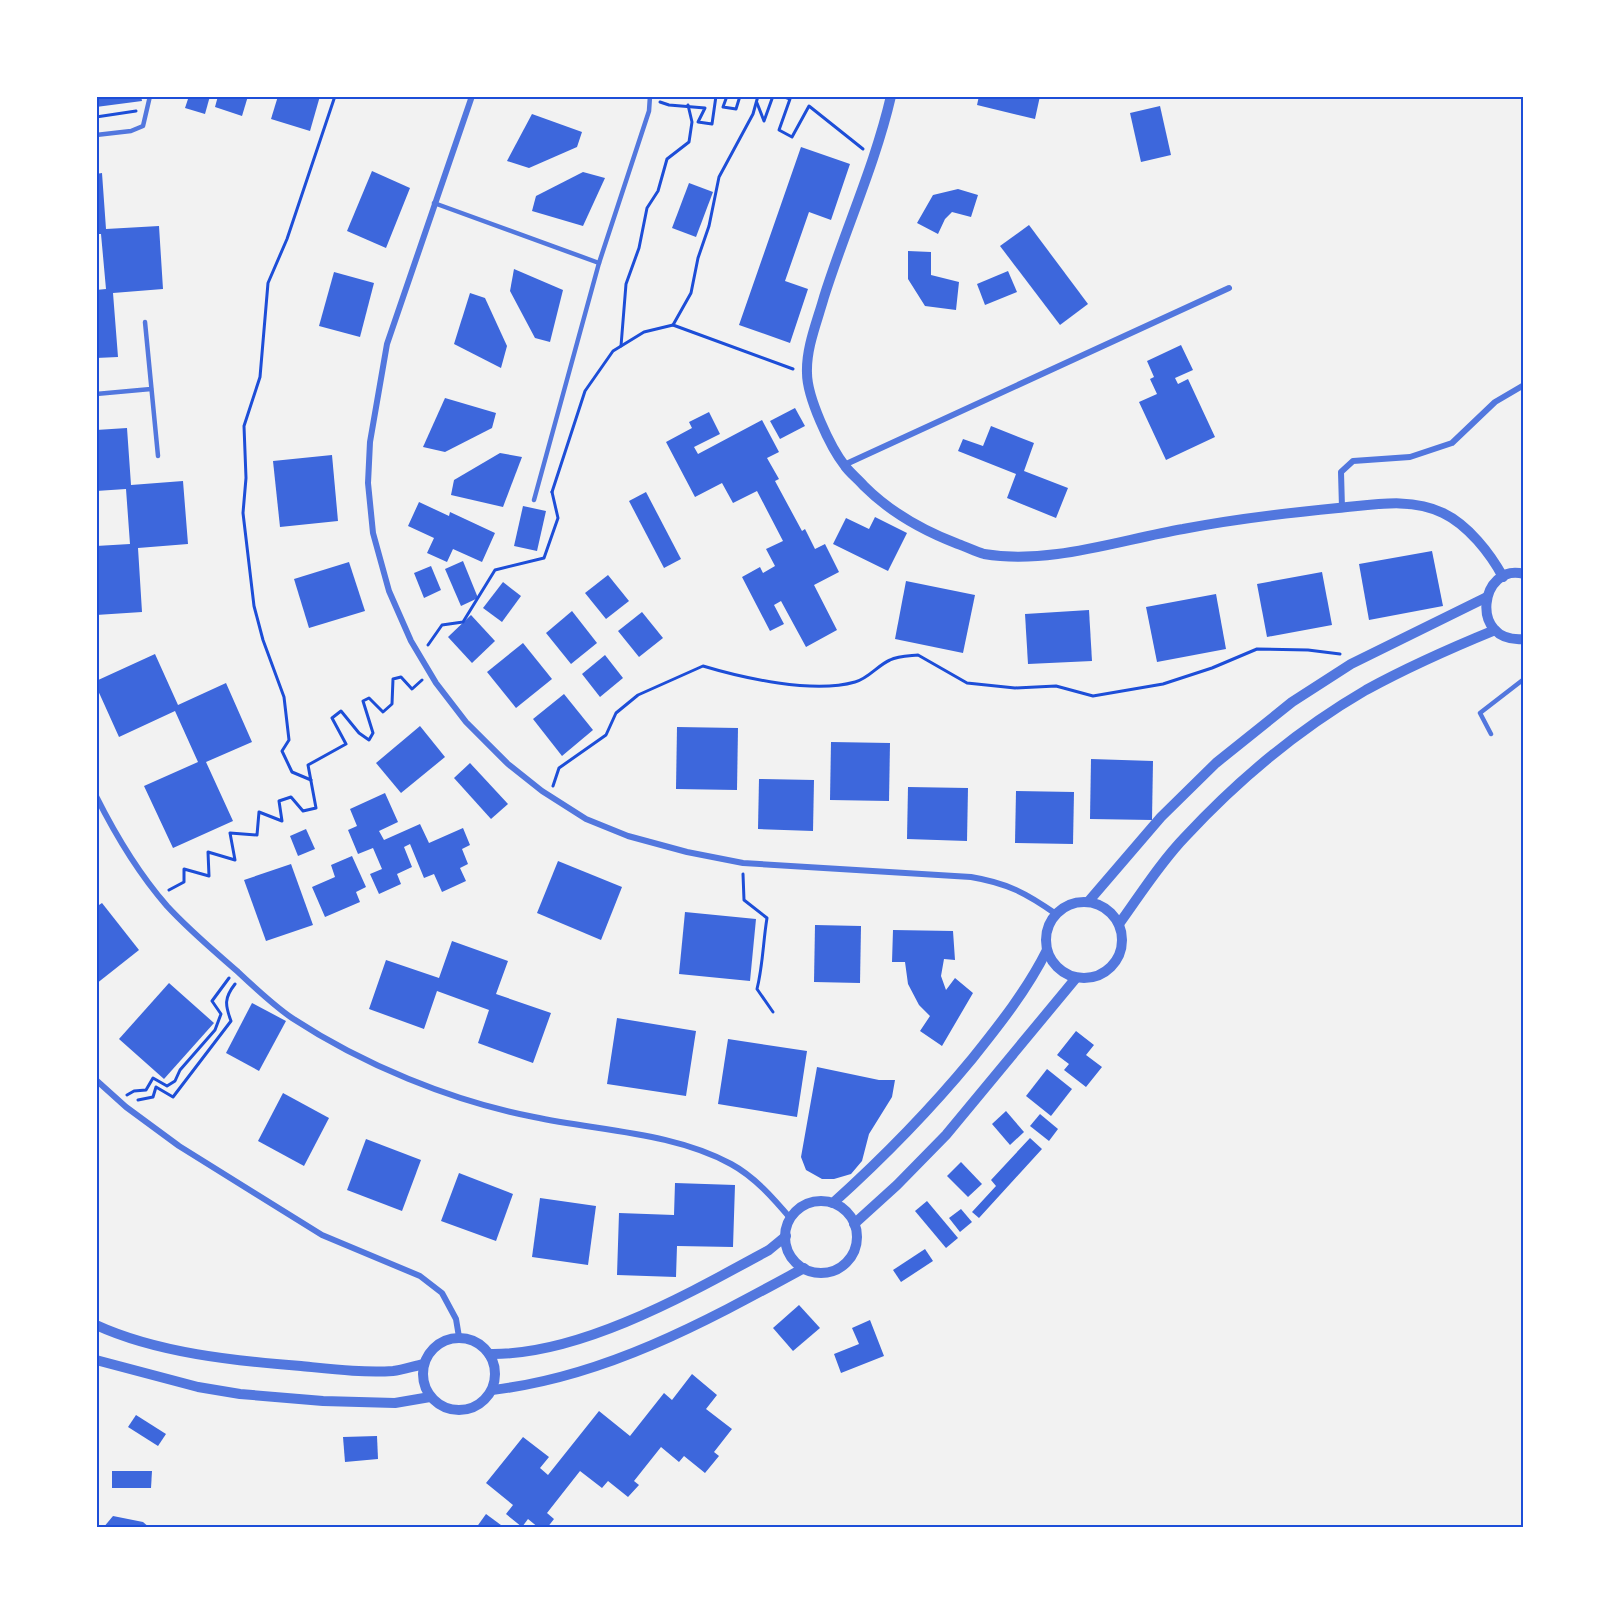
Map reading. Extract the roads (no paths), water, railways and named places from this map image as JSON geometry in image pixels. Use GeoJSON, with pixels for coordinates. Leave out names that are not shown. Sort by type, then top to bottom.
{"type":"FeatureCollection","features":[{"type":"Feature","properties":{"kind":"street"},"geometry":{"type":"LineString","coordinates":[[472,96],[387,345],[370,442],[368,483],[373,533],[389,591],[411,641],[429,672],[466,722],[508,764],[550,796],[586,819],[628,836],[687,852],[743,863],[971,877],[998,882],[1025,893],[1056,914]]}},
{"type":"Feature","properties":{"kind":"street"},"geometry":{"type":"LineString","coordinates":[[891,96],[882,133],[844,238],[811,340],[807,374],[812,399],[824,430],[844,465],[870,492],[896,513],[939,537],[982,554],[1019,556],[1062,553],[1184,528],[1259,516],[1394,503],[1420,506],[1443,513],[1460,524],[1480,543],[1503,577]]}},
{"type":"Feature","properties":{"kind":"street"},"geometry":{"type":"LineString","coordinates":[[844,465],[1229,288]]}},
{"type":"Feature","properties":{"kind":"street"},"geometry":{"type":"LineString","coordinates":[[1342,508],[1341,472],[1353,461],[1410,457],[1452,443],[1495,402],[1524,386]]}},
{"type":"Feature","properties":{"kind":"street"},"geometry":{"type":"LineString","coordinates":[[1524,574],[1519,572],[1503,577],[1494,584],[1485,606],[1488,620],[1495,630],[1505,637],[1524,639]]}},
{"type":"Feature","properties":{"kind":"street"},"geometry":{"type":"LineString","coordinates":[[1088,902],[1161,817],[1216,763],[1292,702],[1351,664],[1487,597]]}},
{"type":"Feature","properties":{"kind":"street"},"geometry":{"type":"LineString","coordinates":[[1119,924],[1184,838],[1236,785],[1262,763],[1310,727],[1366,690],[1445,650],[1495,630]]}},
{"type":"Feature","properties":{"kind":"street"},"geometry":{"type":"LineString","coordinates":[[96,796],[121,840],[159,895],[201,940],[290,1017],[324,1038],[360,1057],[473,1102],[533,1117],[693,1146],[733,1165],[756,1182],[791,1219]]}},
{"type":"Feature","properties":{"kind":"street"},"geometry":{"type":"LineString","coordinates":[[1088,902],[1105,908],[1119,924],[1122,932],[1122,949],[1113,966],[1098,976],[1076,978],[1061,971],[1052,961],[1047,950],[1047,929],[1056,914],[1066,905],[1088,902]]}},
{"type":"Feature","properties":{"kind":"street"},"geometry":{"type":"LineString","coordinates":[[832,1203],[877,1164],[924,1115],[1019,1000],[1047,950]]}},
{"type":"Feature","properties":{"kind":"street"},"geometry":{"type":"LineString","coordinates":[[854,1224],[897,1185],[946,1135],[1076,978]]}},
{"type":"Feature","properties":{"kind":"street"},"geometry":{"type":"LineString","coordinates":[[96,1080],[126,1107],[178,1146],[322,1235],[420,1276],[442,1293],[456,1319],[459,1337]]}},
{"type":"Feature","properties":{"kind":"street"},"geometry":{"type":"LineString","coordinates":[[821,1201],[832,1203],[849,1215],[854,1224],[857,1236],[854,1251],[848,1262],[841,1267],[826,1273],[810,1272],[790,1256],[786,1243],[788,1223],[798,1210],[808,1203],[821,1201]]}},
{"type":"Feature","properties":{"kind":"street"},"geometry":{"type":"LineString","coordinates":[[489,1354],[516,1354],[558,1345],[640,1316],[776,1246],[786,1236]]}},
{"type":"Feature","properties":{"kind":"street"},"geometry":{"type":"LineString","coordinates":[[492,1390],[567,1376],[662,1342],[804,1268]]}},
{"type":"Feature","properties":{"kind":"street"},"geometry":{"type":"LineString","coordinates":[[96,1325],[204,1356],[244,1361],[394,1371],[424,1364]]}},
{"type":"Feature","properties":{"kind":"street"},"geometry":{"type":"LineString","coordinates":[[459,1337],[481,1345],[489,1354],[495,1372],[492,1390],[485,1400],[463,1411],[450,1410],[439,1405],[430,1397],[422,1375],[429,1353],[437,1344],[459,1337]]}},
{"type":"Feature","properties":{"kind":"street"},"geometry":{"type":"LineString","coordinates":[[96,1360],[198,1388],[240,1394],[323,1401],[395,1403],[430,1397]]}},
{"type":"Feature","properties":{"kind":"lane"},"geometry":{"type":"LineString","coordinates":[[96,135],[131,131],[143,126],[150,96]]}},
{"type":"Feature","properties":{"kind":"lane"},"geometry":{"type":"LineString","coordinates":[[534,500],[599,263],[649,111],[650,97]]}},
{"type":"Feature","properties":{"kind":"lane"},"geometry":{"type":"LineString","coordinates":[[434,203],[599,263]]}},
{"type":"Feature","properties":{"kind":"lane"},"geometry":{"type":"LineString","coordinates":[[145,322],[158,456]]}},
{"type":"Feature","properties":{"kind":"lane"},"geometry":{"type":"LineString","coordinates":[[96,394],[151,389]]}},
{"type":"Feature","properties":{"kind":"lane"},"geometry":{"type":"LineString","coordinates":[[1491,734],[1480,713],[1524,679]]}}]}
